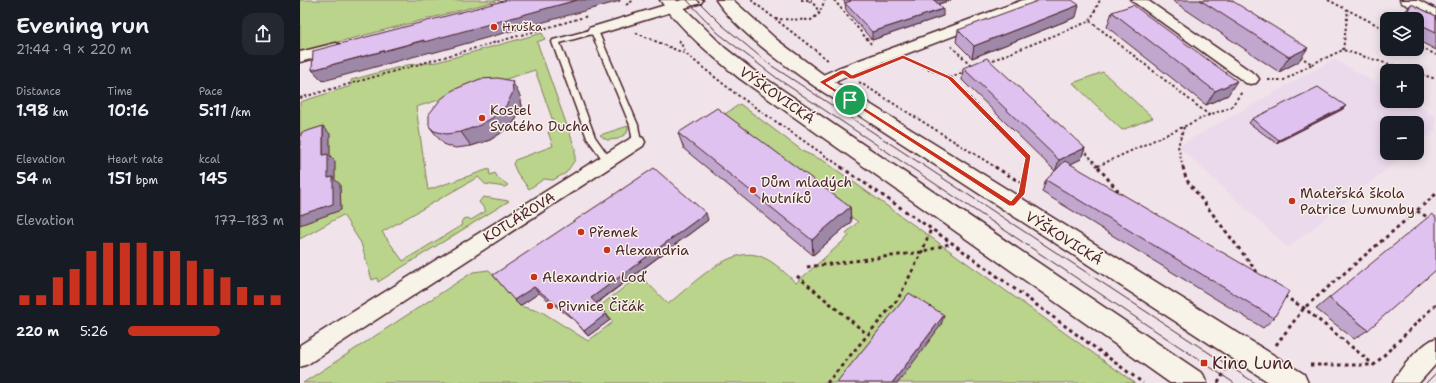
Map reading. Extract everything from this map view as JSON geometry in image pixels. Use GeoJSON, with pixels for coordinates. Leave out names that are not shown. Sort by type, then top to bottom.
{"type":"FeatureCollection","features":[{"type":"Feature","properties":{"kind":"street"},"geometry":{"type":"LineString","coordinates":[[594,31],[630,20],[671,4],[696,0]]}},
{"type":"Feature","properties":{"kind":"street","name":"VÝŠKOVICKÁ"},"geometry":{"type":"LineString","coordinates":[[724,0],[756,33],[786,57],[822,82],[1012,204],[1300,374]]}},
{"type":"Feature","properties":{"kind":"street"},"geometry":{"type":"LineString","coordinates":[[822,82],[843,72],[1035,0]]}},
{"type":"Feature","properties":{"kind":"street"},"geometry":{"type":"LineString","coordinates":[[1138,0],[1251,79]]}},
{"type":"Feature","properties":{"kind":"street"},"geometry":{"type":"LineString","coordinates":[[1407,0],[1436,14]]}},
{"type":"Feature","properties":{"kind":"street","name":"VÝŠKOVICKÁ"},"geometry":{"type":"LineString","coordinates":[[671,4],[719,52],[746,74],[1193,383]]}},
{"type":"Feature","properties":{"kind":"street"},"geometry":{"type":"LineString","coordinates":[[300,57],[346,45]]}},
{"type":"Feature","properties":{"kind":"street","name":"KOTLÁŘOVA"},"geometry":{"type":"LineString","coordinates":[[300,357],[637,142]]}},
{"type":"Feature","properties":{"kind":"street"},"geometry":{"type":"LineString","coordinates":[[1404,382],[1436,348]]}},
{"type":"Feature","properties":{"kind":"lane","name":"KOTLÁŘOVA"},"geometry":{"type":"LineString","coordinates":[[594,31],[634,125],[637,142]]}},
{"type":"Feature","properties":{"kind":"lane"},"geometry":{"type":"LineString","coordinates":[[594,31],[556,42],[591,138],[608,161]]}},
{"type":"Feature","properties":{"kind":"path"},"geometry":{"type":"LineString","coordinates":[[634,0],[625,6],[637,34],[686,54],[736,94],[952,243],[1143,383]]}},
{"type":"Feature","properties":{"kind":"path"},"geometry":{"type":"LineString","coordinates":[[751,0],[843,72],[1023,184]]}},
{"type":"Feature","properties":{"kind":"path"},"geometry":{"type":"LineString","coordinates":[[801,0],[811,0],[816,6],[819,14]]}},
{"type":"Feature","properties":{"kind":"path"},"geometry":{"type":"LineString","coordinates":[[774,19],[811,20],[819,14],[825,0]]}},
{"type":"Feature","properties":{"kind":"path"},"geometry":{"type":"LineString","coordinates":[[834,0],[876,49]]}},
{"type":"Feature","properties":{"kind":"path"},"geometry":{"type":"LineString","coordinates":[[991,68],[986,63],[1090,21],[1100,0]]}},
{"type":"Feature","properties":{"kind":"path"},"geometry":{"type":"LineString","coordinates":[[1328,0],[1380,26]]}},
{"type":"Feature","properties":{"kind":"path"},"geometry":{"type":"LineString","coordinates":[[1344,50],[1348,10]]}},
{"type":"Feature","properties":{"kind":"path"},"geometry":{"type":"LineString","coordinates":[[300,98],[594,14]]}},
{"type":"Feature","properties":{"kind":"path"},"geometry":{"type":"LineString","coordinates":[[950,78],[974,68],[951,46]]}},
{"type":"Feature","properties":{"kind":"path"},"geometry":{"type":"LineString","coordinates":[[1424,49],[1436,55]]}},
{"type":"Feature","properties":{"kind":"path"},"geometry":{"type":"LineString","coordinates":[[1312,64],[1344,50],[1389,64]]}},
{"type":"Feature","properties":{"kind":"path"},"geometry":{"type":"LineString","coordinates":[[910,60],[950,78],[1029,158],[1021,194],[1012,204]]}},
{"type":"Feature","properties":{"kind":"path"},"geometry":{"type":"LineString","coordinates":[[1424,75],[1436,79]]}},
{"type":"Feature","properties":{"kind":"path"},"geometry":{"type":"LineString","coordinates":[[1098,166],[1209,115]]}},
{"type":"Feature","properties":{"kind":"path"},"geometry":{"type":"LineString","coordinates":[[1184,127],[1178,146],[1186,179],[1263,279]]}},
{"type":"Feature","properties":{"kind":"path"},"geometry":{"type":"LineString","coordinates":[[1080,146],[1125,198]]}},
{"type":"Feature","properties":{"kind":"path"},"geometry":{"type":"LineString","coordinates":[[1274,348],[1304,308],[1436,194]]}},
{"type":"Feature","properties":{"kind":"path"},"geometry":{"type":"LineString","coordinates":[[1417,210],[1430,219]]}},
{"type":"Feature","properties":{"kind":"path"},"geometry":{"type":"LineString","coordinates":[[827,383],[898,299],[922,252],[931,229]]}},
{"type":"Feature","properties":{"kind":"path"},"geometry":{"type":"LineString","coordinates":[[964,252],[979,236]]}},
{"type":"Feature","properties":{"kind":"path"},"geometry":{"type":"LineString","coordinates":[[807,267],[922,252],[952,243]]}},
{"type":"Feature","properties":{"kind":"path"},"geometry":{"type":"LineString","coordinates":[[797,276],[867,334]]}},
{"type":"Feature","properties":{"kind":"path"},"geometry":{"type":"LineString","coordinates":[[1280,293],[1304,308],[1374,365]]}},
{"type":"Feature","properties":{"kind":"path"},"geometry":{"type":"LineString","coordinates":[[1300,374],[1374,365],[1436,304]]}},
{"type":"Feature","properties":{"kind":"shaded area","name":"Mateřská škola Patrice Lumumby"},"geometry":{"type":"Polygon","coordinates":[[[1334,59],[1380,85],[1380,108],[1422,108],[1436,116],[1436,130],[1424,139],[1424,116],[1380,116],[1380,160],[1398,160],[1288,248],[1178,146],[1334,59]]]}},
{"type":"Feature","properties":{"kind":"green space"},"geometry":{"type":"Polygon","coordinates":[[[300,0],[500,0],[300,52],[300,0]]]}},
{"type":"Feature","properties":{"kind":"green space"},"geometry":{"type":"Polygon","coordinates":[[[542,33],[545,39],[537,42],[575,148],[575,160],[566,173],[553,180],[544,179],[529,189],[517,173],[513,164],[515,160],[553,146],[548,132],[556,130],[535,70],[416,107],[428,190],[489,169],[490,175],[495,173],[498,178],[508,185],[505,187],[485,184],[478,177],[382,232],[403,261],[462,225],[461,223],[463,219],[468,218],[471,220],[486,211],[479,202],[483,197],[509,201],[378,282],[377,278],[372,280],[361,243],[343,215],[300,239],[300,102],[351,86],[351,80],[407,65],[437,62],[542,33]]]}},
{"type":"Feature","properties":{"kind":"green space"},"geometry":{"type":"Polygon","coordinates":[[[1103,72],[1153,118],[1122,130],[1073,83],[1103,72]]]}},
{"type":"Feature","properties":{"kind":"green space"},"geometry":{"type":"Polygon","coordinates":[[[740,104],[804,152],[824,161],[1135,383],[303,383],[473,272],[489,270],[520,306],[542,312],[588,341],[613,322],[600,306],[640,275],[668,304],[712,268],[737,256],[750,254],[767,259],[780,268],[796,283],[849,236],[846,233],[858,222],[807,184],[698,132],[740,104]]]}},
{"type":"Feature","properties":{"kind":"green space"},"geometry":{"type":"Polygon","coordinates":[[[628,126],[627,133],[618,139],[607,140],[600,135],[628,126]]]}},
{"type":"Feature","properties":{"kind":"building"},"geometry":{"type":"Polygon","coordinates":[[[507,0],[577,0],[424,42],[424,40],[312,70],[313,51],[507,0]]]}},
{"type":"Feature","properties":{"kind":"building"},"geometry":{"type":"Polygon","coordinates":[[[850,0],[934,0],[943,9],[872,32],[845,3],[851,1],[850,0]]]}},
{"type":"Feature","properties":{"kind":"building"},"geometry":{"type":"Polygon","coordinates":[[[1040,0],[1072,0],[1079,5],[974,46],[958,30],[1040,0]]]}},
{"type":"Feature","properties":{"kind":"building"},"geometry":{"type":"Polygon","coordinates":[[[1200,0],[1231,0],[1308,48],[1289,57],[1200,0]]]}},
{"type":"Feature","properties":{"kind":"building"},"geometry":{"type":"Polygon","coordinates":[[[1411,4],[1436,16],[1436,32],[1424,26],[1424,12],[1407,12],[1411,4]]]}},
{"type":"Feature","properties":{"kind":"building"},"geometry":{"type":"Polygon","coordinates":[[[1133,5],[1237,81],[1215,91],[1112,12],[1133,5]]]}},
{"type":"Feature","properties":{"kind":"building"},"geometry":{"type":"Polygon","coordinates":[[[987,58],[1085,148],[1059,160],[963,68],[987,58]]]}},
{"type":"Feature","properties":{"kind":"building"},"geometry":{"type":"Polygon","coordinates":[[[498,78],[512,81],[513,92],[506,106],[492,118],[480,125],[461,132],[446,134],[434,131],[429,126],[429,114],[441,99],[453,90],[480,79],[498,78]]]}},
{"type":"Feature","properties":{"kind":"building"},"geometry":{"type":"Polygon","coordinates":[[[1318,87],[1346,106],[1279,140],[1252,119],[1318,87]]]}},
{"type":"Feature","properties":{"kind":"building"},"geometry":{"type":"Polygon","coordinates":[[[717,108],[850,207],[812,240],[678,133],[717,108]]]}},
{"type":"Feature","properties":{"kind":"building"},"geometry":{"type":"Polygon","coordinates":[[[323,126],[323,155],[328,154],[328,178],[333,177],[333,204],[300,215],[300,136],[301,133],[323,126]]]}},
{"type":"Feature","properties":{"kind":"building"},"geometry":{"type":"Polygon","coordinates":[[[1065,161],[1289,291],[1274,318],[1046,180],[1065,161]]]}},
{"type":"Feature","properties":{"kind":"building","name":"Alexandria"},"geometry":{"type":"Polygon","coordinates":[[[654,168],[706,213],[591,298],[606,314],[584,331],[569,314],[534,287],[514,300],[493,275],[654,168]]]}},
{"type":"Feature","properties":{"kind":"building"},"geometry":{"type":"Polygon","coordinates":[[[1432,214],[1436,217],[1436,270],[1368,330],[1329,298],[1432,214]]]}},
{"type":"Feature","properties":{"kind":"building"},"geometry":{"type":"Polygon","coordinates":[[[909,293],[944,315],[892,383],[836,383],[909,293]]]}},
{"type":"Feature","properties":{"kind":"tram line"},"geometry":{"type":"LineString","coordinates":[[687,0],[718,33],[778,79],[1234,383]]}},
{"type":"Feature","properties":{"kind":"tram line"},"geometry":{"type":"LineString","coordinates":[[697,0],[722,25],[769,64],[1255,383]]}},
{"type":"Feature","properties":{"kind":"tram line"},"geometry":{"type":"LineString","coordinates":[[1426,383],[1436,373]]}},
{"type":"Feature","properties":{"kind":"place","name":"Hruška"},"geometry":{"type":"Point","coordinates":[494,27]}},
{"type":"Feature","properties":{"kind":"place","name":"Kostel Svatého Ducha"},"geometry":{"type":"Point","coordinates":[482,118]}},
{"type":"Feature","properties":{"kind":"place","name":"Dům mladých hutníků"},"geometry":{"type":"Point","coordinates":[753,190]}},
{"type":"Feature","properties":{"kind":"place","name":"Mateřská škola Patrice Lumumby"},"geometry":{"type":"Point","coordinates":[1292,201]}},
{"type":"Feature","properties":{"kind":"place","name":"Přemek"},"geometry":{"type":"Point","coordinates":[581,232]}},
{"type":"Feature","properties":{"kind":"place","name":"Alexandria"},"geometry":{"type":"Point","coordinates":[607,250]}},
{"type":"Feature","properties":{"kind":"place","name":"Alexandria Loď"},"geometry":{"type":"Point","coordinates":[534,277]}},
{"type":"Feature","properties":{"kind":"place","name":"Pivnice Čičák"},"geometry":{"type":"Point","coordinates":[550,306]}},
{"type":"Feature","properties":{"kind":"place","name":"Kino Luna"},"geometry":{"type":"Point","coordinates":[1204,363]}},
{"type":"Feature","properties":{"kind":"route"},"geometry":{"type":"LineString","coordinates":[[903,57],[950,78],[1029,158],[1021,194],[1012,204],[850,100],[822,82],[843,72],[852,78],[903,57]]}}]}
